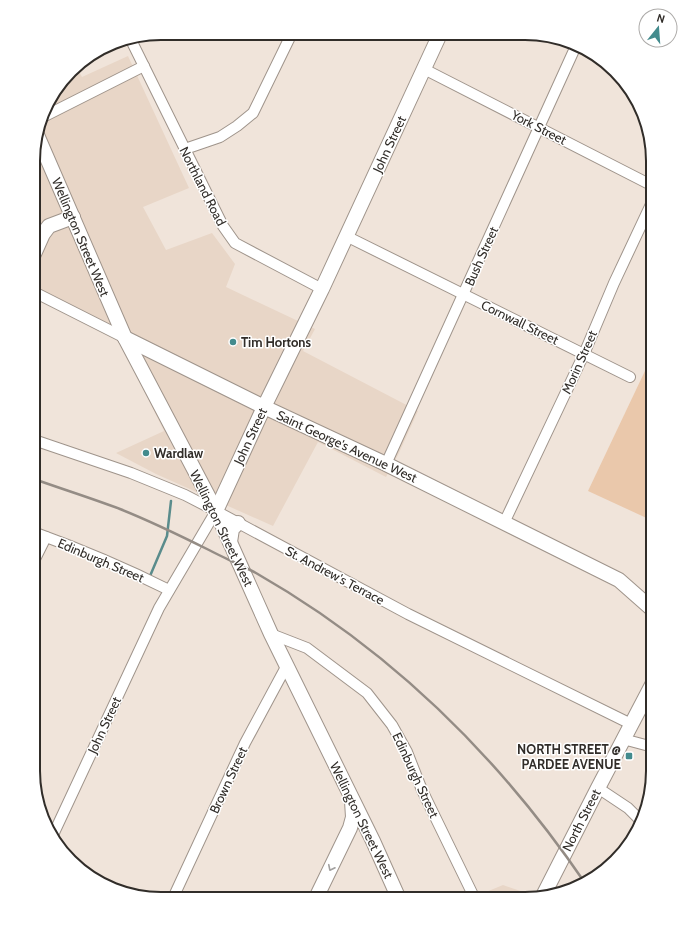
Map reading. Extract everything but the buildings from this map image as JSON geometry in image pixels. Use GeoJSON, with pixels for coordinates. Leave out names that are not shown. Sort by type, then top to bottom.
{"type":"FeatureCollection","features":[{"type":"Feature","properties":{"kind":"street"},"geometry":{"type":"LineString","coordinates":[[186,149],[220,137],[238,126],[253,113],[289,40]]}},
{"type":"Feature","properties":{"kind":"street","name":"John Street"},"geometry":{"type":"LineString","coordinates":[[55,830],[159,608],[216,511],[264,407],[322,289],[437,40]]}},
{"type":"Feature","properties":{"kind":"street","name":"Northland Road"},"geometry":{"type":"LineString","coordinates":[[133,43],[223,226],[235,243],[322,289]]}},
{"type":"Feature","properties":{"kind":"street","name":"Bush Street"},"geometry":{"type":"LineString","coordinates":[[386,464],[575,51]]}},
{"type":"Feature","properties":{"kind":"street"},"geometry":{"type":"LineString","coordinates":[[50,114],[144,66]]}},
{"type":"Feature","properties":{"kind":"street","name":"York Street"},"geometry":{"type":"LineString","coordinates":[[424,69],[646,182]]}},
{"type":"Feature","properties":{"kind":"street","name":"Wellington Street West"},"geometry":{"type":"LineString","coordinates":[[41,144],[125,338],[216,511],[271,634],[373,841],[396,892]]}},
{"type":"Feature","properties":{"kind":"street","name":"Morin Street"},"geometry":{"type":"LineString","coordinates":[[504,523],[584,354],[614,283],[646,215]]}},
{"type":"Feature","properties":{"kind":"street"},"geometry":{"type":"LineString","coordinates":[[40,241],[49,226],[73,217]]}},
{"type":"Feature","properties":{"kind":"street","name":"Cornwall Street"},"geometry":{"type":"LineString","coordinates":[[346,236],[630,378]]}},
{"type":"Feature","properties":{"kind":"street","name":"Saint George's Avenue West"},"geometry":{"type":"LineString","coordinates":[[40,295],[264,407],[386,464],[619,580],[646,604]]}},
{"type":"Feature","properties":{"kind":"street","name":"St. Andrew's Terrace"},"geometry":{"type":"LineString","coordinates":[[40,442],[131,473],[184,495],[408,614],[631,724]]}},
{"type":"Feature","properties":{"kind":"street"},"geometry":{"type":"LineString","coordinates":[[230,542],[232,529],[238,523]]}},
{"type":"Feature","properties":{"kind":"street","name":"Edinburgh Street"},"geometry":{"type":"LineString","coordinates":[[40,535],[138,575],[169,590]]}},
{"type":"Feature","properties":{"kind":"street"},"geometry":{"type":"LineString","coordinates":[[40,549],[46,537]]}},
{"type":"Feature","properties":{"kind":"street","name":"Edinburgh Street"},"geometry":{"type":"LineString","coordinates":[[271,634],[306,648],[367,693],[392,725],[407,752],[422,790],[472,892]]}},
{"type":"Feature","properties":{"kind":"street","name":"Brown Street"},"geometry":{"type":"LineString","coordinates":[[176,892],[245,743],[287,665]]}},
{"type":"Feature","properties":{"kind":"street","name":"North Street"},"geometry":{"type":"LineString","coordinates":[[546,890],[646,695]]}},
{"type":"Feature","properties":{"kind":"street"},"geometry":{"type":"LineString","coordinates":[[623,739],[646,745]]}},
{"type":"Feature","properties":{"kind":"street"},"geometry":{"type":"LineString","coordinates":[[598,788],[628,808],[637,817]]}},
{"type":"Feature","properties":{"kind":"street"},"geometry":{"type":"LineString","coordinates":[[319,892],[350,828],[353,817],[352,799]]}},
{"type":"Feature","properties":{"kind":"street"},"geometry":{"type":"LineString","coordinates":[[346,838],[352,835],[358,835],[364,836],[373,841]]}},
{"type":"Feature","properties":{"kind":"shaded area"},"geometry":{"type":"Polygon","coordinates":[[[128,56],[189,188],[143,207],[166,250],[212,233],[235,264],[226,287],[315,329],[303,351],[418,411],[386,477],[318,442],[273,526],[156,474],[116,453],[164,431],[112,326],[40,290],[40,250],[48,232],[40,227],[41,145],[46,122],[56,101],[75,75],[79,72],[82,77],[128,56]]]}},
{"type":"Feature","properties":{"kind":"shaded area"},"geometry":{"type":"Polygon","coordinates":[[[646,369],[646,518],[588,491],[646,369]]]}},
{"type":"Feature","properties":{"kind":"shaded area"},"geometry":{"type":"Polygon","coordinates":[[[503,885],[523,892],[486,892],[503,885]]]}},
{"type":"Feature","properties":{"kind":"waterway"},"geometry":{"type":"LineString","coordinates":[[150,576],[167,536],[171,501]]}},
{"type":"Feature","properties":{"kind":"railway"},"geometry":{"type":"LineString","coordinates":[[40,481],[120,509],[250,570],[305,603],[351,636],[396,671],[438,709],[478,750],[516,792],[552,837],[581,878]]}},
{"type":"Feature","properties":{"kind":"place","name":"Tim Hortons"},"geometry":{"type":"Point","coordinates":[233,342]}},
{"type":"Feature","properties":{"kind":"place","name":"Wardlaw"},"geometry":{"type":"Point","coordinates":[146,453]}},
{"type":"Feature","properties":{"kind":"place","name":"NORTH STREET @ PARDEE AVENUE"},"geometry":{"type":"Point","coordinates":[629,756]}}]}
